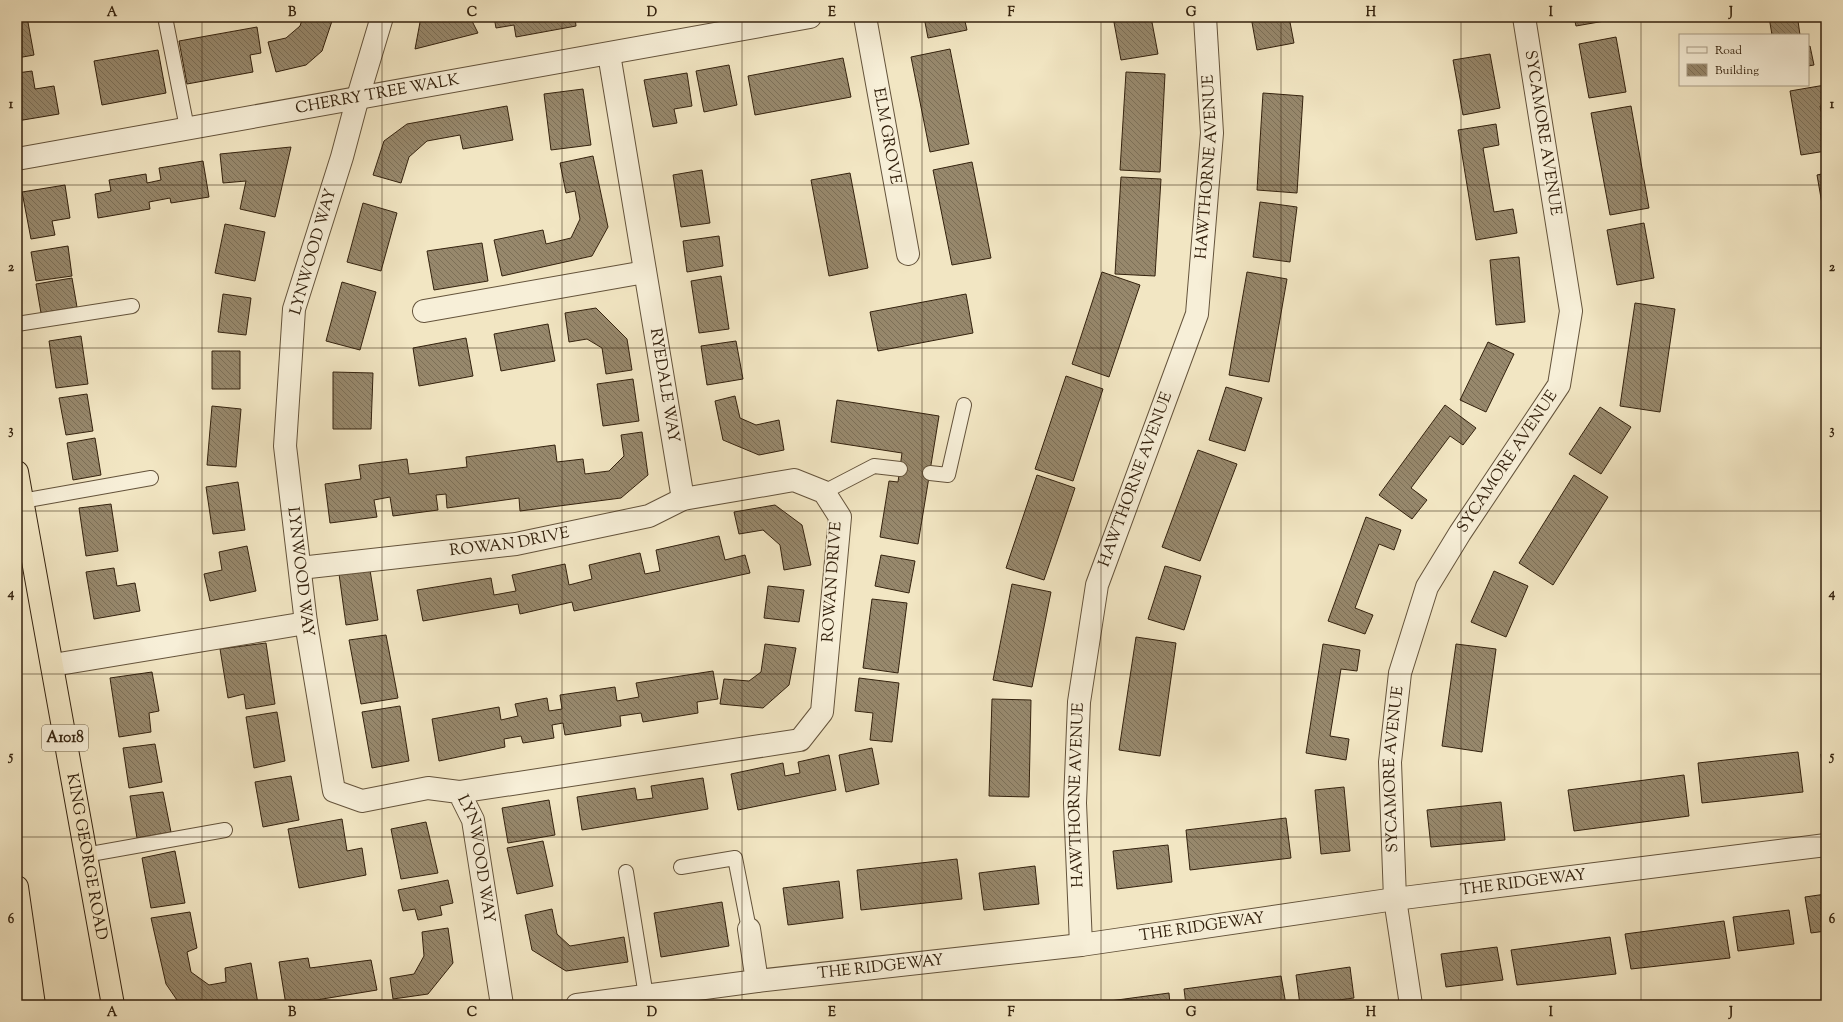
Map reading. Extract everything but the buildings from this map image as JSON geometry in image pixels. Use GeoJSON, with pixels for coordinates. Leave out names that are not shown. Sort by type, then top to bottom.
{"type":"FeatureCollection","features":[{"type":"Feature","properties":{"kind":"highway","name":"KING GEORGE ROAD"},"geometry":{"type":"LineString","coordinates":[[17,472],[113,1005]]}},
{"type":"Feature","properties":{"kind":"highway"},"geometry":{"type":"LineString","coordinates":[[17,887],[34,1005]]}},
{"type":"Feature","properties":{"kind":"street","name":"LYNWOOD WAY"},"geometry":{"type":"LineString","coordinates":[[382,17],[342,157],[294,309],[285,446],[306,623],[334,791],[362,801],[428,788],[458,792],[473,820],[502,1005]]}},
{"type":"Feature","properties":{"kind":"street","name":"CHERRY TREE WALK"},"geometry":{"type":"LineString","coordinates":[[17,160],[358,97],[609,54],[810,17]]}},
{"type":"Feature","properties":{"kind":"street","name":"ELM GROVE"},"geometry":{"type":"LineString","coordinates":[[865,17],[908,254]]}},
{"type":"Feature","properties":{"kind":"street","name":"HAWTHORNE AVENUE"},"geometry":{"type":"LineString","coordinates":[[1081,945],[1075,803],[1079,702],[1097,585],[1197,314],[1212,133],[1205,17]]}},
{"type":"Feature","properties":{"kind":"street","name":"SYCAMORE AVENUE"},"geometry":{"type":"LineString","coordinates":[[1411,1005],[1396,899],[1390,762],[1400,673],[1426,587],[1460,533],[1559,385],[1571,311],[1524,17]]}},
{"type":"Feature","properties":{"kind":"street","name":"RYEDALE WAY"},"geometry":{"type":"LineString","coordinates":[[609,54],[683,499]]}},
{"type":"Feature","properties":{"kind":"street"},"geometry":{"type":"LineString","coordinates":[[424,311],[645,272]]}},
{"type":"Feature","properties":{"kind":"street","name":"ROWAN DRIVE"},"geometry":{"type":"LineString","coordinates":[[300,568],[516,544],[649,516],[683,499],[794,480],[824,492],[840,518],[822,712],[800,740],[458,792]]}},
{"type":"Feature","properties":{"kind":"street"},"geometry":{"type":"LineString","coordinates":[[52,665],[306,623]]}},
{"type":"Feature","properties":{"kind":"street","name":"THE RIDGEWAY"},"geometry":{"type":"LineString","coordinates":[[577,1005],[612,1003],[646,996],[757,981],[1081,945],[1396,899],[1826,845]]}},
{"type":"Feature","properties":{"kind":"street"},"geometry":{"type":"LineString","coordinates":[[749,929],[757,981]]}},
{"type":"Feature","properties":{"kind":"lane"},"geometry":{"type":"LineString","coordinates":[[165,17],[187,128]]}},
{"type":"Feature","properties":{"kind":"lane"},"geometry":{"type":"LineString","coordinates":[[17,324],[132,306]]}},
{"type":"Feature","properties":{"kind":"lane"},"geometry":{"type":"LineString","coordinates":[[930,473],[948,475],[964,406]]}},
{"type":"Feature","properties":{"kind":"lane"},"geometry":{"type":"LineString","coordinates":[[824,492],[874,466],[900,469]]}},
{"type":"Feature","properties":{"kind":"lane"},"geometry":{"type":"LineString","coordinates":[[22,501],[151,478]]}},
{"type":"Feature","properties":{"kind":"lane"},"geometry":{"type":"LineString","coordinates":[[85,855],[225,830]]}},
{"type":"Feature","properties":{"kind":"lane"},"geometry":{"type":"LineString","coordinates":[[681,867],[735,858],[749,929]]}},
{"type":"Feature","properties":{"kind":"lane"},"geometry":{"type":"LineString","coordinates":[[626,872],[646,996]]}}]}
